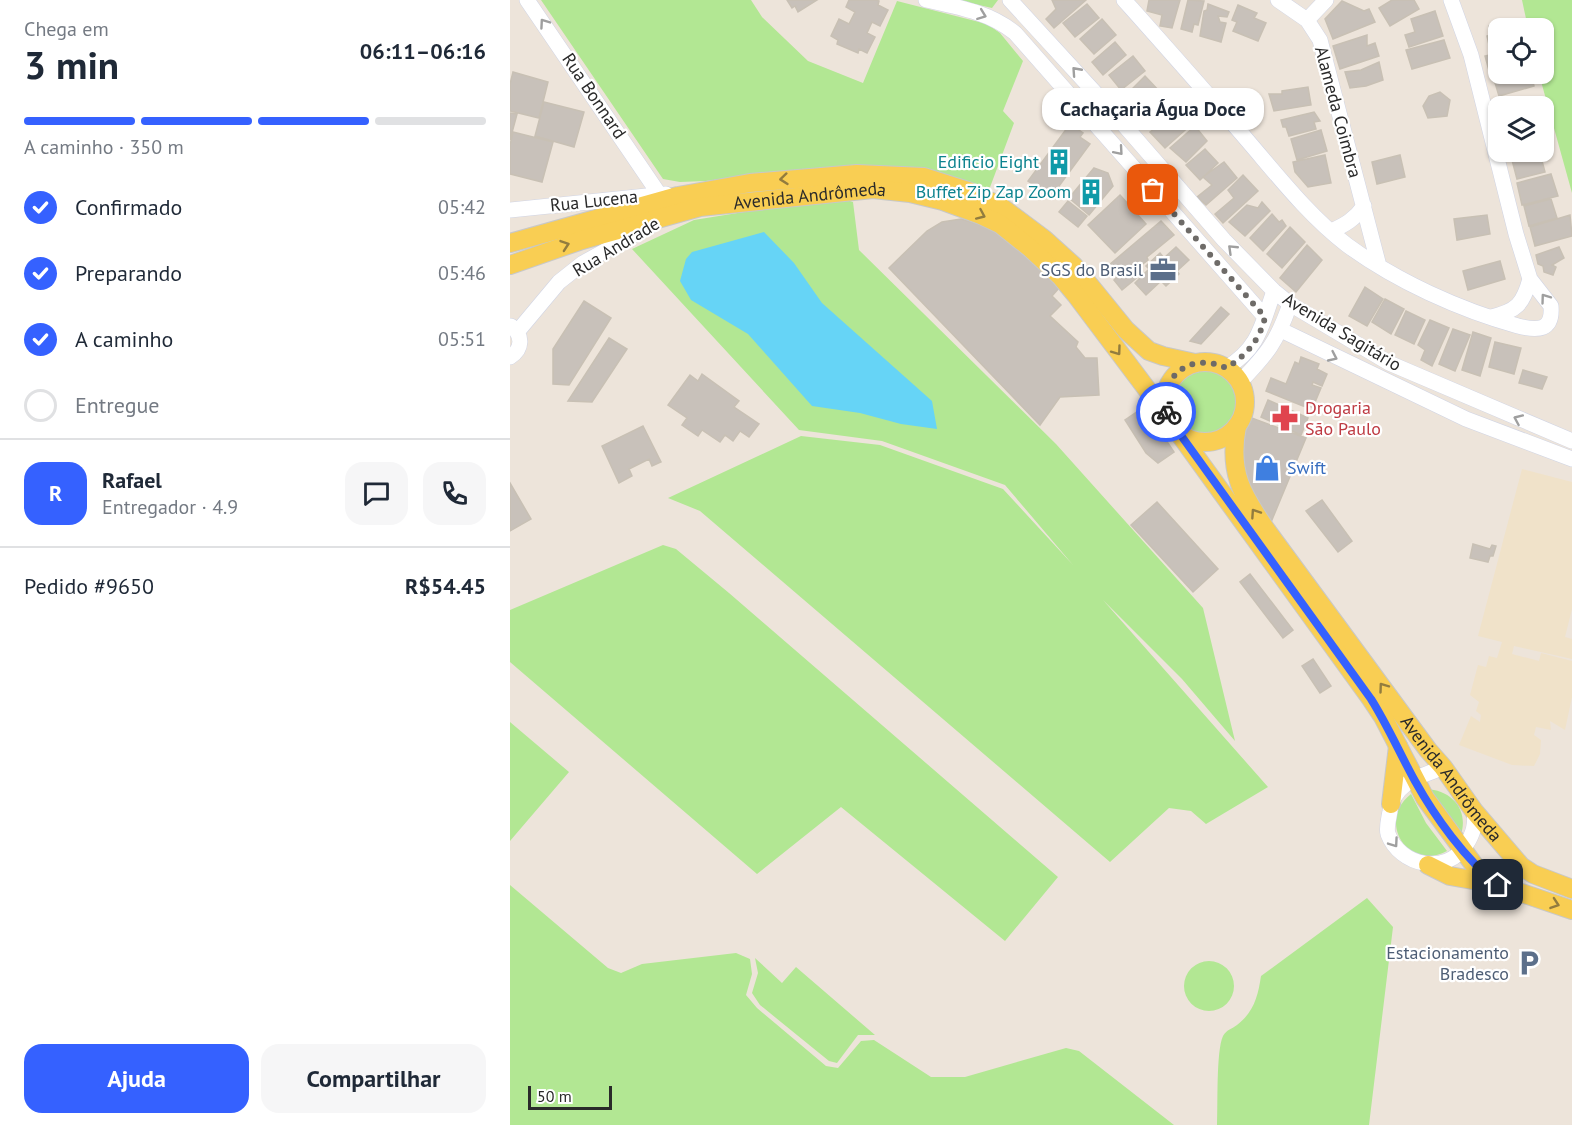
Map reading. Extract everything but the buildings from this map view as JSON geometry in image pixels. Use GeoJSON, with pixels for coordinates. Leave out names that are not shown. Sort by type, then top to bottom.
{"type":"FeatureCollection","features":[{"type":"Feature","properties":{"kind":"main road","name":"Avenida Andrômeda"},"geometry":{"type":"LineString","coordinates":[[510,243],[678,196],[750,183],[857,174],[924,177],[951,184],[1000,206],[1044,239],[1074,266],[1126,330],[1149,351],[1163,357],[1195,363]]}},
{"type":"Feature","properties":{"kind":"main road","name":"Avenida Andrômeda"},"geometry":{"type":"LineString","coordinates":[[510,265],[582,240],[700,207],[873,189],[932,198],[1000,224],[1030,248],[1061,277],[1167,416]]}},
{"type":"Feature","properties":{"kind":"main road"},"geometry":{"type":"LineString","coordinates":[[1195,363],[1216,364],[1226,368],[1240,382],[1243,391],[1244,410],[1237,426],[1218,440],[1207,442],[1195,441],[1178,432],[1167,416],[1164,403],[1166,389],[1172,377],[1182,368],[1195,363]]}},
{"type":"Feature","properties":{"kind":"main road","name":"Avenida Andrômeda"},"geometry":{"type":"LineString","coordinates":[[1237,426],[1234,451],[1236,475],[1246,500],[1474,811],[1521,866],[1529,872],[1572,889]]}},
{"type":"Feature","properties":{"kind":"main road","name":"Avenida Andrômeda"},"geometry":{"type":"LineString","coordinates":[[1178,432],[1371,699],[1398,744],[1413,779],[1477,869],[1498,885],[1572,910]]}},
{"type":"Feature","properties":{"kind":"main road"},"geometry":{"type":"LineString","coordinates":[[1391,804],[1398,744]]}},
{"type":"Feature","properties":{"kind":"main road"},"geometry":{"type":"LineString","coordinates":[[1428,866],[1450,876],[1498,885]]}},
{"type":"Feature","properties":{"kind":"street","name":"Rua Bonnard"},"geometry":{"type":"LineString","coordinates":[[527,0],[590,89],[658,194]]}},
{"type":"Feature","properties":{"kind":"street","name":"Avenida Sagitário"},"geometry":{"type":"LineString","coordinates":[[926,0],[975,11],[1005,24],[1015,33],[1265,317]]}},
{"type":"Feature","properties":{"kind":"street","name":"Avenida Sagitário"},"geometry":{"type":"LineString","coordinates":[[1010,0],[1110,109],[1224,240],[1274,291],[1290,304],[1389,363],[1572,441]]}},
{"type":"Feature","properties":{"kind":"street"},"geometry":{"type":"LineString","coordinates":[[1124,0],[1296,197],[1331,231],[1379,267],[1464,309],[1530,329],[1545,327],[1550,321],[1551,306],[1530,279],[1516,234],[1471,55],[1452,0]]}},
{"type":"Feature","properties":{"kind":"street","name":"Alameda Coimbra"},"geometry":{"type":"LineString","coordinates":[[1278,0],[1307,20],[1320,40],[1379,267]]}},
{"type":"Feature","properties":{"kind":"street"},"geometry":{"type":"LineString","coordinates":[[1307,20],[1326,0]]}},
{"type":"Feature","properties":{"kind":"street","name":"Rua Lucena"},"geometry":{"type":"LineString","coordinates":[[510,210],[658,194],[678,196]]}},
{"type":"Feature","properties":{"kind":"street"},"geometry":{"type":"LineString","coordinates":[[1331,231],[1347,224],[1364,206]]}},
{"type":"Feature","properties":{"kind":"street","name":"Rua Andrade"},"geometry":{"type":"LineString","coordinates":[[514,328],[559,282],[583,263],[667,217]]}},
{"type":"Feature","properties":{"kind":"street"},"geometry":{"type":"LineString","coordinates":[[1489,317],[1514,309],[1521,302],[1530,279]]}},
{"type":"Feature","properties":{"kind":"street"},"geometry":{"type":"LineString","coordinates":[[1226,368],[1237,362],[1254,344],[1274,291]]}},
{"type":"Feature","properties":{"kind":"street"},"geometry":{"type":"LineString","coordinates":[[1240,382],[1260,361],[1281,330],[1290,304]]}},
{"type":"Feature","properties":{"kind":"street"},"geometry":{"type":"LineString","coordinates":[[510,357],[519,347],[520,342],[514,328]]}},
{"type":"Feature","properties":{"kind":"street","name":"Avenida Sagitário"},"geometry":{"type":"LineString","coordinates":[[1281,330],[1466,419],[1572,459]]}},
{"type":"Feature","properties":{"kind":"street"},"geometry":{"type":"LineString","coordinates":[[1443,767],[1404,785],[1391,804],[1387,832],[1401,852],[1411,860],[1428,866],[1446,861],[1463,850],[1474,831],[1476,821],[1474,811]]}},
{"type":"Feature","properties":{"kind":"shaded area"},"geometry":{"type":"Polygon","coordinates":[[[1522,469],[1572,482],[1572,609],[1565,637],[1572,639],[1572,659],[1514,646],[1512,654],[1539,661],[1541,653],[1572,661],[1572,697],[1565,730],[1550,721],[1551,730],[1536,727],[1534,735],[1541,740],[1540,754],[1534,766],[1512,765],[1459,745],[1471,716],[1480,722],[1481,715],[1476,711],[1479,702],[1470,695],[1478,665],[1486,667],[1489,656],[1497,658],[1502,642],[1478,636],[1522,469]]]}},
{"type":"Feature","properties":{"kind":"green space"},"geometry":{"type":"Polygon","coordinates":[[[541,0],[751,0],[762,17],[808,61],[863,83],[897,1],[987,24],[1000,33],[1023,61],[1003,111],[1014,123],[989,190],[950,177],[886,169],[779,171],[706,181],[680,182],[663,179],[541,0]]]}},
{"type":"Feature","properties":{"kind":"green space"},"geometry":{"type":"Polygon","coordinates":[[[957,0],[998,0],[992,8],[957,0]]]}},
{"type":"Feature","properties":{"kind":"green space"},"geometry":{"type":"Polygon","coordinates":[[[1522,0],[1572,0],[1572,193],[1554,128],[1554,96],[1545,96],[1542,84],[1554,84],[1554,18],[1526,18],[1522,0]]]}},
{"type":"Feature","properties":{"kind":"green space"},"geometry":{"type":"Polygon","coordinates":[[[837,197],[853,202],[859,250],[1056,444],[1203,608],[1235,741],[1182,679],[1103,600],[1268,787],[1206,824],[1191,811],[1169,808],[1110,862],[700,511],[668,498],[801,436],[880,445],[1003,489],[1073,565],[1005,485],[882,441],[799,430],[632,249],[694,220],[837,197]]]}},
{"type":"Feature","properties":{"kind":"green space"},"geometry":{"type":"Polygon","coordinates":[[[1206,366],[1225,372],[1235,382],[1241,401],[1235,420],[1225,430],[1206,436],[1187,430],[1177,420],[1171,401],[1177,382],[1187,372],[1206,366]]]}},
{"type":"Feature","properties":{"kind":"green space"},"geometry":{"type":"Polygon","coordinates":[[[663,545],[676,549],[729,593],[1058,877],[1005,941],[841,807],[757,874],[510,662],[510,610],[663,545]]]}},
{"type":"Feature","properties":{"kind":"green space"},"geometry":{"type":"Polygon","coordinates":[[[510,722],[569,772],[510,841],[510,722]]]}},
{"type":"Feature","properties":{"kind":"green space"},"geometry":{"type":"Polygon","coordinates":[[[1426,789],[1444,793],[1457,804],[1463,819],[1460,837],[1426,789]]]}},
{"type":"Feature","properties":{"kind":"green space"},"geometry":{"type":"Polygon","coordinates":[[[1411,794],[1426,823],[1447,851],[1433,856],[1420,855],[1409,849],[1401,840],[1396,817],[1401,805],[1411,794]]]}},
{"type":"Feature","properties":{"kind":"green space"},"geometry":{"type":"Polygon","coordinates":[[[510,885],[608,968],[621,973],[642,964],[736,953],[750,959],[752,974],[746,995],[757,1008],[826,1066],[838,1068],[861,1041],[874,1040],[931,1077],[965,1077],[1066,1048],[1079,1051],[1174,1125],[510,1125],[510,885]]]}},
{"type":"Feature","properties":{"kind":"green space"},"geometry":{"type":"Polygon","coordinates":[[[1367,898],[1393,927],[1369,1125],[1217,1125],[1218,1066],[1223,1036],[1248,1015],[1257,997],[1261,976],[1367,898]]]}},
{"type":"Feature","properties":{"kind":"green space"},"geometry":{"type":"Polygon","coordinates":[[[755,958],[782,983],[796,967],[875,1035],[858,1035],[837,1063],[829,1061],[760,1005],[752,993],[758,973],[755,958]]]}},
{"type":"Feature","properties":{"kind":"green space"},"geometry":{"type":"Polygon","coordinates":[[[1209,961],[1227,968],[1234,986],[1227,1004],[1209,1011],[1191,1004],[1184,986],[1191,968],[1209,961]]]}},
{"type":"Feature","properties":{"kind":"water"},"geometry":{"type":"Polygon","coordinates":[[[764,232],[794,263],[822,303],[932,401],[937,429],[901,424],[860,413],[812,406],[748,334],[691,300],[680,281],[686,259],[692,252],[764,232]]]}},
{"type":"Feature","properties":{"kind":"way so far"},"geometry":{"type":"LineString","coordinates":[[1153,190],[1265,317],[1254,344],[1237,362],[1226,368],[1206,362],[1195,363],[1182,368],[1172,377],[1166,389],[1164,403],[1166,412]]}},
{"type":"Feature","properties":{"kind":"place","name":"Edificio Eight"},"geometry":{"type":"Point","coordinates":[1059,162]}},
{"type":"Feature","properties":{"kind":"place","name":"Cachaçaria Água Doce"},"geometry":{"type":"Point","coordinates":[1153,190]}},
{"type":"Feature","properties":{"kind":"place","name":"Buffet Zip Zap Zoom"},"geometry":{"type":"Point","coordinates":[1091,192]}},
{"type":"Feature","properties":{"kind":"place","name":"SGS do Brasil"},"geometry":{"type":"Point","coordinates":[1163,270]}},
{"type":"Feature","properties":{"kind":"place","name":"Drogaria São Paulo"},"geometry":{"type":"Point","coordinates":[1285,418]}},
{"type":"Feature","properties":{"kind":"place","name":"Swift"},"geometry":{"type":"Point","coordinates":[1267,468]}},
{"type":"Feature","properties":{"kind":"place","name":"Estacionamento Bradesco"},"geometry":{"type":"Point","coordinates":[1529,963]}},
{"type":"Feature","properties":{"kind":"route"},"geometry":{"type":"LineString","coordinates":[[1166,412],[1214,483],[1371,699],[1398,744],[1413,779],[1425,798],[1477,869],[1498,885]]}}]}
